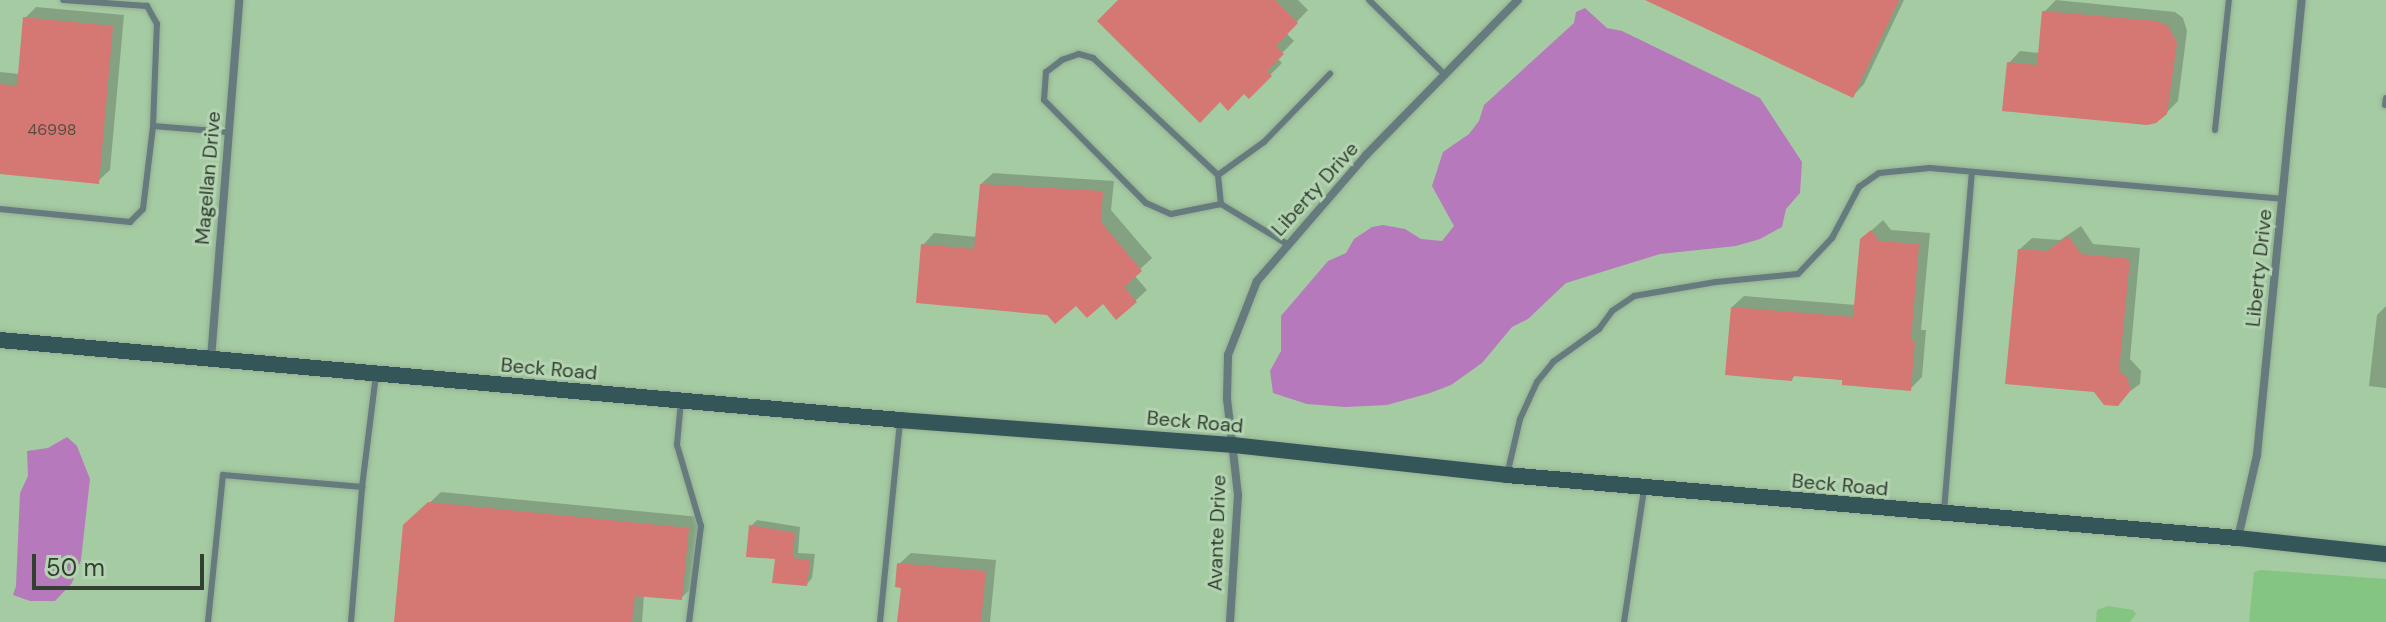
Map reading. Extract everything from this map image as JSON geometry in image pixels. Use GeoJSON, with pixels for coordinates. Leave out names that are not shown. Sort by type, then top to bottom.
{"type":"FeatureCollection","features":[{"type":"Feature","properties":{"kind":"street","name":"Magellan Drive"},"geometry":{"type":"LineString","coordinates":[[211,359],[239,0]]}},
{"type":"Feature","properties":{"kind":"street","name":"Liberty Drive"},"geometry":{"type":"LineString","coordinates":[[1233,445],[1227,399],[1228,355],[1257,281],[1366,155],[1518,0]]}},
{"type":"Feature","properties":{"kind":"street","name":"Liberty Drive"},"geometry":{"type":"LineString","coordinates":[[2238,538],[2257,455],[2302,0]]}},
{"type":"Feature","properties":{"kind":"street","name":"Beck Road"},"geometry":{"type":"LineString","coordinates":[[0,340],[900,420],[1233,445],[1507,475],[2238,538],[2386,554]]}},
{"type":"Feature","properties":{"kind":"street","name":"Avante Drive"},"geometry":{"type":"LineString","coordinates":[[1230,622],[1238,495],[1233,445]]}},
{"type":"Feature","properties":{"kind":"lane"},"geometry":{"type":"LineString","coordinates":[[0,209],[130,222],[143,209],[153,126],[157,24],[147,6],[63,0]]}},
{"type":"Feature","properties":{"kind":"lane"},"geometry":{"type":"LineString","coordinates":[[1369,0],[1445,75]]}},
{"type":"Feature","properties":{"kind":"lane"},"geometry":{"type":"LineString","coordinates":[[2215,130],[2229,0]]}},
{"type":"Feature","properties":{"kind":"lane"},"geometry":{"type":"LineString","coordinates":[[1221,204],[1218,175],[1093,58],[1079,54],[1062,60],[1046,72],[1044,100],[1146,203],[1171,214],[1221,204],[1287,244]]}},
{"type":"Feature","properties":{"kind":"lane"},"geometry":{"type":"LineString","coordinates":[[1218,175],[1264,142],[1330,74]]}},
{"type":"Feature","properties":{"kind":"lane"},"geometry":{"type":"LineString","coordinates":[[2385,105],[2386,98]]}},
{"type":"Feature","properties":{"kind":"lane"},"geometry":{"type":"LineString","coordinates":[[153,126],[227,132]]}},
{"type":"Feature","properties":{"kind":"lane"},"geometry":{"type":"LineString","coordinates":[[1507,475],[1520,419],[1537,382],[1553,362],[1599,329],[1612,311],[1634,296],[1716,282],[1798,274],[1832,238],[1859,187],[1879,173],[1930,168],[2282,199]]}},
{"type":"Feature","properties":{"kind":"lane"},"geometry":{"type":"LineString","coordinates":[[1944,514],[1972,172]]}},
{"type":"Feature","properties":{"kind":"lane"},"geometry":{"type":"LineString","coordinates":[[351,622],[362,487],[376,374]]}},
{"type":"Feature","properties":{"kind":"lane"},"geometry":{"type":"LineString","coordinates":[[681,401],[677,445],[701,526],[689,622]]}},
{"type":"Feature","properties":{"kind":"lane"},"geometry":{"type":"LineString","coordinates":[[880,622],[900,420]]}},
{"type":"Feature","properties":{"kind":"lane"},"geometry":{"type":"LineString","coordinates":[[208,622],[223,475],[362,487]]}},
{"type":"Feature","properties":{"kind":"lane"},"geometry":{"type":"LineString","coordinates":[[1624,622],[1644,487]]}},
{"type":"Feature","properties":{"kind":"shaded area"},"geometry":{"type":"Polygon","coordinates":[[[0,0],[2386,0],[2386,622],[0,622],[0,0]]]}},
{"type":"Feature","properties":{"kind":"shaded area"},"geometry":{"type":"Polygon","coordinates":[[[1585,8],[1607,28],[1622,31],[1760,98],[1802,162],[1800,193],[1786,209],[1782,227],[1760,239],[1736,246],[1660,254],[1566,283],[1528,319],[1512,327],[1482,363],[1451,385],[1430,393],[1387,405],[1345,407],[1307,404],[1273,393],[1270,371],[1281,351],[1281,316],[1328,261],[1346,253],[1354,239],[1372,227],[1383,225],[1405,229],[1421,239],[1442,241],[1454,226],[1432,186],[1443,152],[1469,134],[1479,121],[1484,105],[1574,23],[1576,12],[1585,8]]]}},
{"type":"Feature","properties":{"kind":"shaded area"},"geometry":{"type":"Polygon","coordinates":[[[67,437],[77,446],[90,479],[81,560],[72,583],[55,601],[30,601],[13,595],[20,493],[28,476],[27,451],[48,448],[67,437]]]}},
{"type":"Feature","properties":{"kind":"green space"},"geometry":{"type":"Polygon","coordinates":[[[2254,572],[2386,579],[2386,622],[2249,622],[2254,572]]]}},
{"type":"Feature","properties":{"kind":"green space"},"geometry":{"type":"Polygon","coordinates":[[[2108,606],[2133,610],[2136,614],[2130,622],[2096,622],[2097,610],[2108,606]]]}},
{"type":"Feature","properties":{"kind":"building"},"geometry":{"type":"Polygon","coordinates":[[[1118,0],[1275,0],[1298,23],[1276,46],[1284,54],[1267,71],[1272,76],[1249,99],[1244,94],[1228,111],[1220,102],[1200,123],[1097,21],[1118,0]]]}},
{"type":"Feature","properties":{"kind":"building"},"geometry":{"type":"Polygon","coordinates":[[[1645,0],[1899,0],[1853,98],[1645,0]]]}},
{"type":"Feature","properties":{"kind":"building"},"geometry":{"type":"Polygon","coordinates":[[[2042,11],[2157,21],[2168,26],[2177,43],[2167,114],[2156,123],[2147,125],[2002,111],[2007,62],[2037,65],[2042,11]]]}},
{"type":"Feature","properties":{"kind":"building"},"geometry":{"type":"Polygon","coordinates":[[[23,17],[113,26],[99,184],[0,174],[0,84],[17,86],[23,17]]]}},
{"type":"Feature","properties":{"kind":"building"},"geometry":{"type":"Polygon","coordinates":[[[980,184],[1103,191],[1101,222],[1142,271],[1124,287],[1137,302],[1116,320],[1103,304],[1087,318],[1076,306],[1055,324],[1047,315],[916,303],[921,244],[974,249],[980,184]]]}},
{"type":"Feature","properties":{"kind":"building"},"geometry":{"type":"Polygon","coordinates":[[[1871,230],[1879,241],[1919,244],[1911,341],[1915,341],[1911,391],[1842,385],[1842,380],[1793,376],[1792,381],[1725,375],[1731,307],[1853,317],[1860,239],[1871,230]]]}},
{"type":"Feature","properties":{"kind":"building"},"geometry":{"type":"Polygon","coordinates":[[[2068,236],[2081,254],[2130,259],[2119,371],[2127,377],[2131,390],[2118,406],[2104,405],[2094,392],[2005,384],[2018,249],[2047,251],[2068,236]]]}},
{"type":"Feature","properties":{"kind":"building"},"geometry":{"type":"Polygon","coordinates":[[[428,502],[689,528],[682,600],[635,596],[632,622],[394,622],[403,525],[428,502]]]}},
{"type":"Feature","properties":{"kind":"building"},"geometry":{"type":"Polygon","coordinates":[[[749,525],[795,533],[793,558],[810,560],[807,586],[772,583],[775,559],[746,557],[749,525]]]}},
{"type":"Feature","properties":{"kind":"building"},"geometry":{"type":"Polygon","coordinates":[[[897,563],[986,571],[981,622],[897,622],[901,588],[895,587],[897,563]]]}}]}
